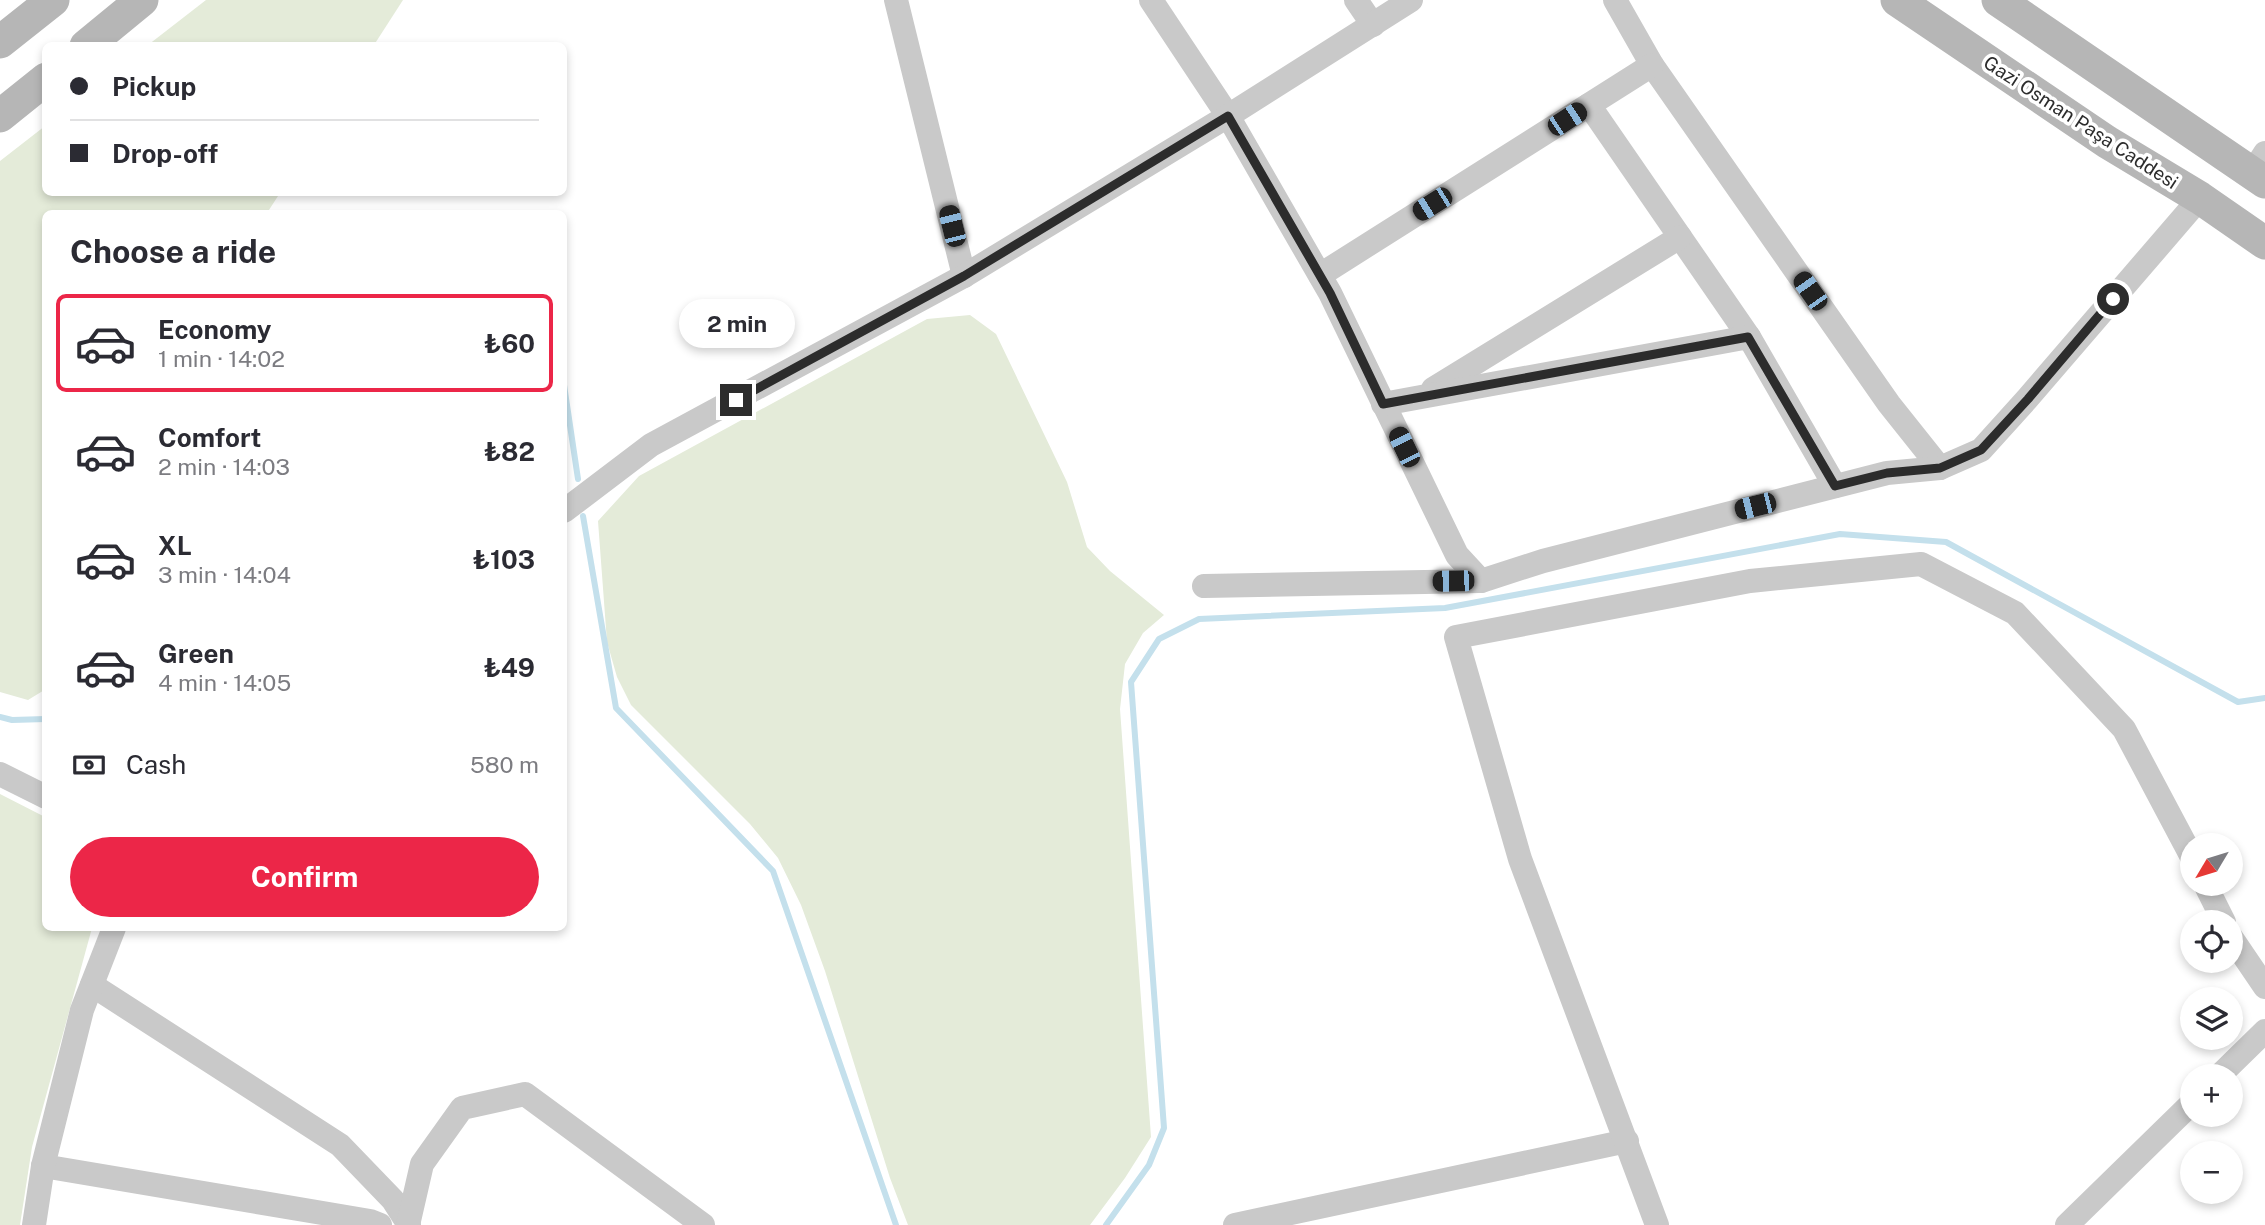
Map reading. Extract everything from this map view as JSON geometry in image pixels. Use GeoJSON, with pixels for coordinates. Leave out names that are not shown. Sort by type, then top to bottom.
{"type":"FeatureCollection","features":[{"type":"Feature","properties":{"kind":"main road"},"geometry":{"type":"LineString","coordinates":[[0,42],[53,0]]}},
{"type":"Feature","properties":{"kind":"main road"},"geometry":{"type":"LineString","coordinates":[[91,42],[142,0]]}},
{"type":"Feature","properties":{"kind":"main road","name":"Gazi Osman Paşa Caddesi"},"geometry":{"type":"LineString","coordinates":[[1897,0],[2107,142],[2200,198],[2265,243]]}},
{"type":"Feature","properties":{"kind":"main road"},"geometry":{"type":"LineString","coordinates":[[1998,0],[2261,169]]}},
{"type":"Feature","properties":{"kind":"main road"},"geometry":{"type":"LineString","coordinates":[[0,116],[42,82]]}},
{"type":"Feature","properties":{"kind":"street"},"geometry":{"type":"LineString","coordinates":[[896,0],[964,276]]}},
{"type":"Feature","properties":{"kind":"street"},"geometry":{"type":"LineString","coordinates":[[1151,0],[1228,116],[1320,275],[1457,555],[1481,580]]}},
{"type":"Feature","properties":{"kind":"street"},"geometry":{"type":"LineString","coordinates":[[1356,0],[1373,25]]}},
{"type":"Feature","properties":{"kind":"street"},"geometry":{"type":"LineString","coordinates":[[567,509],[651,445],[964,276],[1228,116],[1410,0]]}},
{"type":"Feature","properties":{"kind":"street"},"geometry":{"type":"LineString","coordinates":[[1615,0],[1652,65],[1889,404],[1940,468]]}},
{"type":"Feature","properties":{"kind":"street"},"geometry":{"type":"LineString","coordinates":[[1320,275],[1652,65]]}},
{"type":"Feature","properties":{"kind":"street"},"geometry":{"type":"LineString","coordinates":[[1589,105],[1748,337],[1835,486]]}},
{"type":"Feature","properties":{"kind":"street"},"geometry":{"type":"LineString","coordinates":[[1204,586],[1481,580],[1543,561],[1887,473],[1940,468],[1981,450],[2200,198]]}},
{"type":"Feature","properties":{"kind":"street"},"geometry":{"type":"LineString","coordinates":[[1420,397],[1680,237]]}},
{"type":"Feature","properties":{"kind":"street"},"geometry":{"type":"LineString","coordinates":[[1383,404],[1748,337]]}},
{"type":"Feature","properties":{"kind":"street"},"geometry":{"type":"LineString","coordinates":[[1657,1225],[1520,859],[1456,637],[1750,581],[1920,565],[2015,613],[2124,729],[2180,835]]}},
{"type":"Feature","properties":{"kind":"street"},"geometry":{"type":"LineString","coordinates":[[0,774],[42,795]]}},
{"type":"Feature","properties":{"kind":"street"},"geometry":{"type":"LineString","coordinates":[[34,1225],[43,1166],[82,1010],[113,931]]}},
{"type":"Feature","properties":{"kind":"street"},"geometry":{"type":"LineString","coordinates":[[2243,955],[2265,987]]}},
{"type":"Feature","properties":{"kind":"street"},"geometry":{"type":"LineString","coordinates":[[92,985],[340,1145],[393,1200],[409,1225]]}},
{"type":"Feature","properties":{"kind":"street"},"geometry":{"type":"LineString","coordinates":[[2231,1064],[2265,1031]]}},
{"type":"Feature","properties":{"kind":"street"},"geometry":{"type":"LineString","coordinates":[[409,1225],[422,1164],[462,1108],[526,1094],[703,1225]]}},
{"type":"Feature","properties":{"kind":"street"},"geometry":{"type":"LineString","coordinates":[[2067,1225],[2180,1115]]}},
{"type":"Feature","properties":{"kind":"street"},"geometry":{"type":"LineString","coordinates":[[1235,1225],[1627,1141]]}},
{"type":"Feature","properties":{"kind":"street"},"geometry":{"type":"LineString","coordinates":[[43,1166],[370,1221],[380,1225]]}},
{"type":"Feature","properties":{"kind":"green space"},"geometry":{"type":"Polygon","coordinates":[[[206,0],[403,0],[376,42],[152,42],[206,0]]]}},
{"type":"Feature","properties":{"kind":"green space"},"geometry":{"type":"Polygon","coordinates":[[[42,128],[42,196],[278,196],[269,210],[42,210],[42,691],[28,700],[0,692],[0,161],[42,128]]]}},
{"type":"Feature","properties":{"kind":"green space"},"geometry":{"type":"Polygon","coordinates":[[[970,315],[996,334],[1067,482],[1087,547],[1110,571],[1164,615],[1143,633],[1125,664],[1120,709],[1151,1137],[1090,1225],[908,1225],[890,1178],[825,971],[801,905],[778,858],[750,824],[631,705],[617,677],[607,642],[598,521],[639,476],[927,319],[970,315]]]}},
{"type":"Feature","properties":{"kind":"green space"},"geometry":{"type":"Polygon","coordinates":[[[0,794],[42,815],[42,931],[91,931],[32,1147],[20,1225],[0,1225],[0,794]]]}},
{"type":"Feature","properties":{"kind":"waterway"},"geometry":{"type":"LineString","coordinates":[[567,405],[578,479]]}},
{"type":"Feature","properties":{"kind":"waterway"},"geometry":{"type":"LineString","coordinates":[[583,516],[616,708],[773,871],[896,1225]]}},
{"type":"Feature","properties":{"kind":"waterway"},"geometry":{"type":"LineString","coordinates":[[1106,1225],[1149,1165],[1164,1128],[1131,682],[1159,639],[1199,619],[1445,608],[1840,534],[1946,542],[2238,702],[2265,698]]}},
{"type":"Feature","properties":{"kind":"waterway"},"geometry":{"type":"LineString","coordinates":[[0,717],[12,720],[42,719]]}},
{"type":"Feature","properties":{"kind":"route"},"geometry":{"type":"LineString","coordinates":[[736,400],[964,276],[1228,116],[1330,293],[1383,404],[1748,337],[1835,486],[1887,473],[1940,468],[1981,450],[2113,299]]}}]}
